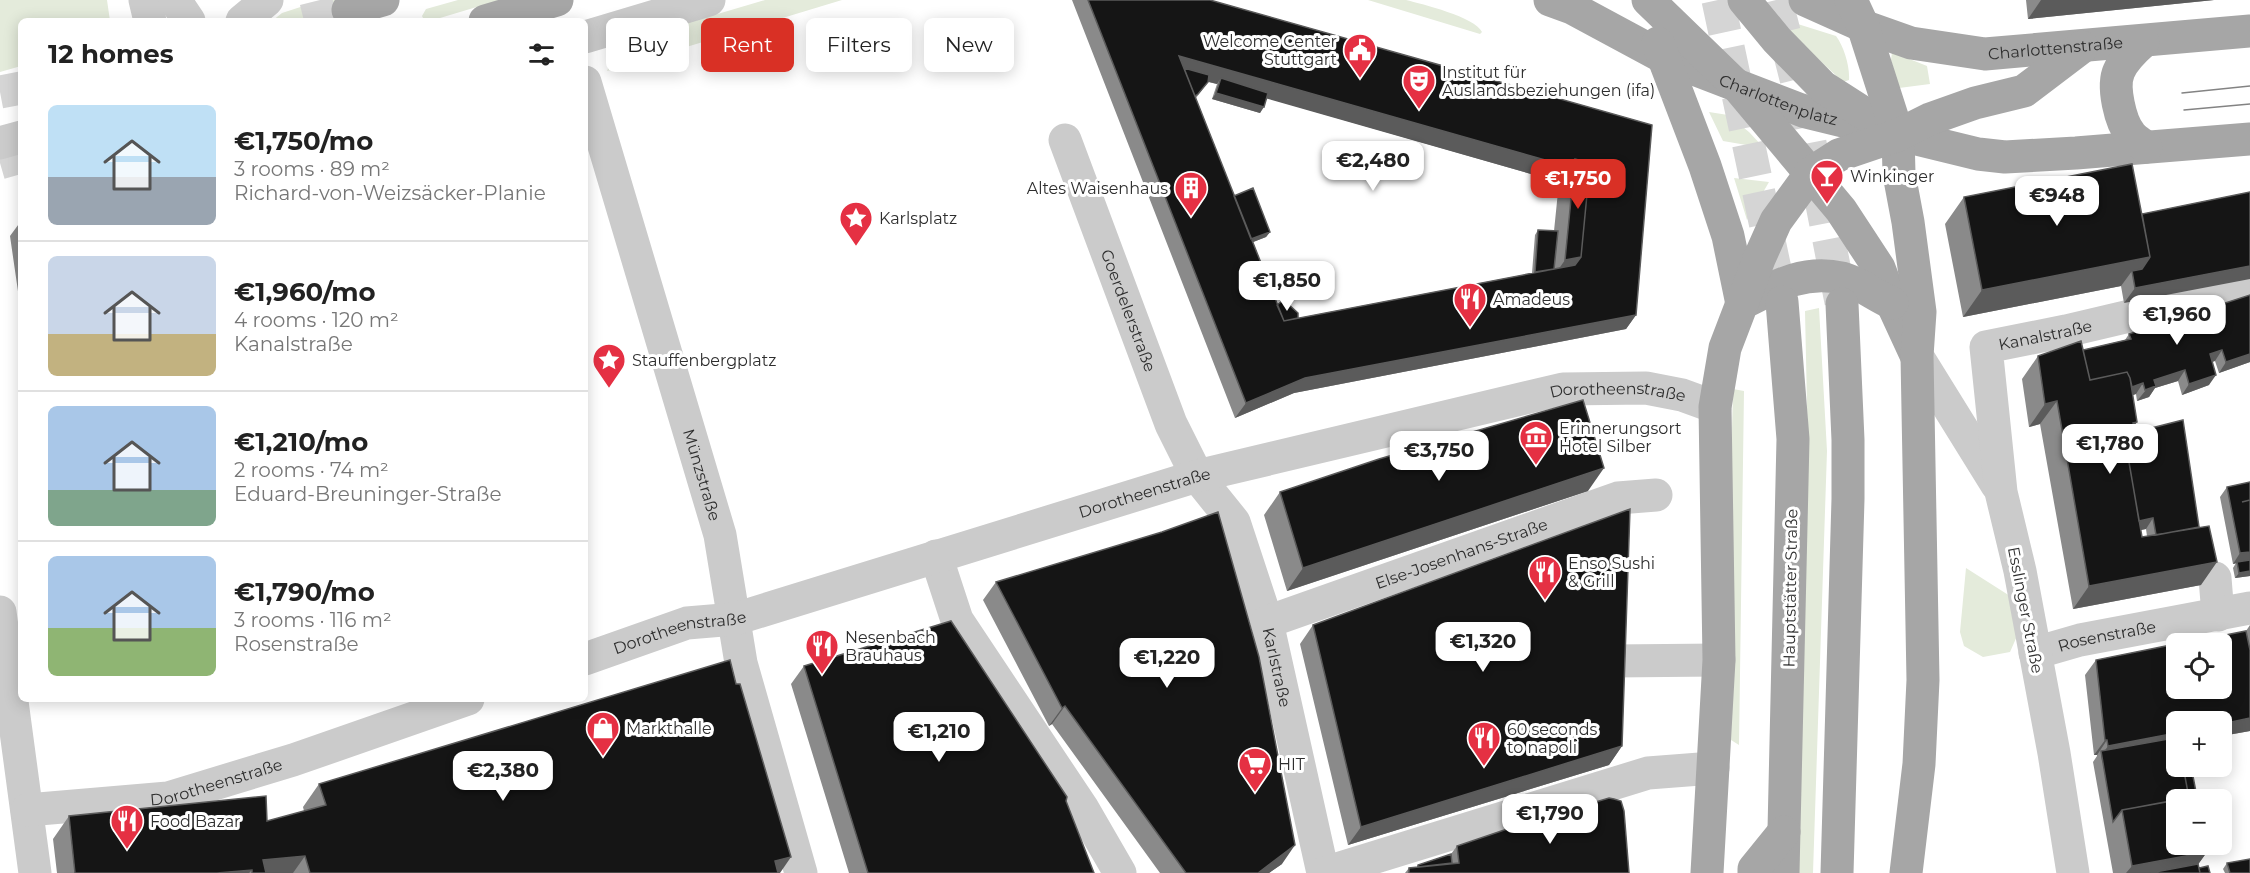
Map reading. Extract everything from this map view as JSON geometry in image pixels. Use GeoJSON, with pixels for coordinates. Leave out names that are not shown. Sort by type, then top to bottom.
{"type":"FeatureCollection","features":[{"type":"Feature","properties":{"kind":"main road"},"geometry":{"type":"LineString","coordinates":[[348,10],[383,0]]}},
{"type":"Feature","properties":{"kind":"main road"},"geometry":{"type":"LineString","coordinates":[[495,18],[557,0]]}},
{"type":"Feature","properties":{"kind":"main road"},"geometry":{"type":"LineString","coordinates":[[1561,4],[1605,0]]}},
{"type":"Feature","properties":{"kind":"main road"},"geometry":{"type":"LineString","coordinates":[[1643,0],[1705,166],[1728,236],[1742,304]]}},
{"type":"Feature","properties":{"kind":"main road"},"geometry":{"type":"LineString","coordinates":[[1648,0],[1738,87],[1841,210],[1879,268],[1892,303],[1917,356]]}},
{"type":"Feature","properties":{"kind":"main road"},"geometry":{"type":"LineString","coordinates":[[1744,0],[1823,87],[1898,135],[1978,154],[2005,157],[2250,139]]}},
{"type":"Feature","properties":{"kind":"main road"},"geometry":{"type":"LineString","coordinates":[[1805,0],[1857,13],[1898,135],[1899,174],[1920,312],[1917,356],[1923,680],[1919,764],[1906,873]]}},
{"type":"Feature","properties":{"kind":"main road","name":"Charlottenplatz"},"geometry":{"type":"LineString","coordinates":[[1561,4],[1663,57],[1738,87],[1806,112],[1898,135]]}},
{"type":"Feature","properties":{"kind":"main road","name":"Charlottenstraße"},"geometry":{"type":"LineString","coordinates":[[1857,13],[1911,43],[1985,54],[2250,31]]}},
{"type":"Feature","properties":{"kind":"main road"},"geometry":{"type":"LineString","coordinates":[[2143,42],[2129,55],[2118,72],[2116,95],[2131,135],[2146,147]]}},
{"type":"Feature","properties":{"kind":"main road"},"geometry":{"type":"LineString","coordinates":[[1707,873],[1719,660],[1715,407],[1725,348],[1776,221],[1811,173],[1839,156],[1898,135],[1948,112],[2024,91],[2082,47]]}},
{"type":"Feature","properties":{"kind":"main road"},"geometry":{"type":"LineString","coordinates":[[1742,304],[1782,282],[1812,275],[1843,279],[1892,303]]}},
{"type":"Feature","properties":{"kind":"main road","name":"Hauptstätter Straße"},"geometry":{"type":"LineString","coordinates":[[1782,302],[1793,439],[1783,873]]}},
{"type":"Feature","properties":{"kind":"main road"},"geometry":{"type":"LineString","coordinates":[[1837,873],[1848,499],[1848,440],[1842,304]]}},
{"type":"Feature","properties":{"kind":"main road"},"geometry":{"type":"LineString","coordinates":[[1754,873],[1754,869],[1784,832]]}},
{"type":"Feature","properties":{"kind":"street"},"geometry":{"type":"LineString","coordinates":[[145,0],[149,18]]}},
{"type":"Feature","properties":{"kind":"street"},"geometry":{"type":"LineString","coordinates":[[175,0],[187,18]]}},
{"type":"Feature","properties":{"kind":"street"},"geometry":{"type":"LineString","coordinates":[[246,18],[267,0]]}},
{"type":"Feature","properties":{"kind":"street"},"geometry":{"type":"LineString","coordinates":[[588,36],[709,0]]}},
{"type":"Feature","properties":{"kind":"street","name":"Münzstraße"},"geometry":{"type":"LineString","coordinates":[[588,92],[720,535],[741,663],[801,873]]}},
{"type":"Feature","properties":{"kind":"street"},"geometry":{"type":"LineString","coordinates":[[0,143],[18,138]]}},
{"type":"Feature","properties":{"kind":"street","name":"Goerdelerstraße"},"geometry":{"type":"LineString","coordinates":[[1065,140],[1171,424],[1197,476]]}},
{"type":"Feature","properties":{"kind":"street","name":"Kanalstraße"},"geometry":{"type":"LineString","coordinates":[[1986,347],[2066,331],[2244,289]]}},
{"type":"Feature","properties":{"kind":"street","name":"Esslinger Straße"},"geometry":{"type":"LineString","coordinates":[[1986,347],[2001,492],[2020,572],[2054,753],[2073,873]]}},
{"type":"Feature","properties":{"kind":"street"},"geometry":{"type":"LineString","coordinates":[[1917,356],[2001,492]]}},
{"type":"Feature","properties":{"kind":"street","name":"Dorotheenstraße"},"geometry":{"type":"LineString","coordinates":[[588,657],[687,623],[735,619],[1197,476],[1563,389],[1646,388],[1682,395],[1715,407]]}},
{"type":"Feature","properties":{"kind":"street","name":"Karlstraße"},"geometry":{"type":"LineString","coordinates":[[1197,476],[1233,522],[1267,622],[1323,873]]}},
{"type":"Feature","properties":{"kind":"street","name":"Else-Josenhans-Straße"},"geometry":{"type":"LineString","coordinates":[[1267,622],[1618,498],[1656,495]]}},
{"type":"Feature","properties":{"kind":"street"},"geometry":{"type":"LineString","coordinates":[[936,556],[957,620],[1083,809],[1120,873]]}},
{"type":"Feature","properties":{"kind":"street"},"geometry":{"type":"LineString","coordinates":[[2215,579],[2241,618]]}},
{"type":"Feature","properties":{"kind":"street"},"geometry":{"type":"LineString","coordinates":[[0,612],[45,838]]}},
{"type":"Feature","properties":{"kind":"street","name":"Rosenstraße"},"geometry":{"type":"LineString","coordinates":[[2035,653],[2080,640],[2241,618]]}},
{"type":"Feature","properties":{"kind":"street"},"geometry":{"type":"LineString","coordinates":[[1612,661],[1719,660]]}},
{"type":"Feature","properties":{"kind":"street","name":"Dorotheenstraße"},"geometry":{"type":"LineString","coordinates":[[45,838],[228,780],[459,702]]}},
{"type":"Feature","properties":{"kind":"street"},"geometry":{"type":"LineString","coordinates":[[1323,873],[1647,773],[1713,768]]}},
{"type":"Feature","properties":{"kind":"street"},"geometry":{"type":"LineString","coordinates":[[0,784],[45,838]]}},
{"type":"Feature","properties":{"kind":"green space"},"geometry":{"type":"Polygon","coordinates":[[[0,0],[107,0],[110,18],[18,18],[18,67],[0,72],[0,0]]]}},
{"type":"Feature","properties":{"kind":"green space"},"geometry":{"type":"Polygon","coordinates":[[[322,0],[345,0],[350,18],[276,18],[282,13],[322,0]]]}},
{"type":"Feature","properties":{"kind":"green space"},"geometry":{"type":"Polygon","coordinates":[[[458,0],[500,0],[440,18],[423,18],[426,9],[458,0]]]}},
{"type":"Feature","properties":{"kind":"green space"},"geometry":{"type":"Polygon","coordinates":[[[765,0],[842,0],[782,18],[704,18],[765,0]]]}},
{"type":"Feature","properties":{"kind":"green space"},"geometry":{"type":"Polygon","coordinates":[[[1368,0],[1406,0],[1424,5],[1459,16],[1477,26],[1482,32],[1480,34],[1368,0]]]}},
{"type":"Feature","properties":{"kind":"green space"},"geometry":{"type":"Polygon","coordinates":[[[701,19],[701,43],[689,46],[689,22],[701,19]]]}},
{"type":"Feature","properties":{"kind":"green space"},"geometry":{"type":"Polygon","coordinates":[[[1785,20],[1836,36],[1846,57],[1849,80],[1843,82],[1785,28],[1785,20]]]}},
{"type":"Feature","properties":{"kind":"green space"},"geometry":{"type":"Polygon","coordinates":[[[1892,52],[1927,66],[1930,84],[1899,88],[1891,60],[1892,52]]]}},
{"type":"Feature","properties":{"kind":"green space"},"geometry":{"type":"Polygon","coordinates":[[[1709,112],[1728,115],[1764,148],[1723,141],[1709,112]]]}},
{"type":"Feature","properties":{"kind":"green space"},"geometry":{"type":"Polygon","coordinates":[[[1734,178],[1769,182],[1747,220],[1734,178]]]}},
{"type":"Feature","properties":{"kind":"green space"},"geometry":{"type":"Polygon","coordinates":[[[1819,308],[1827,451],[1813,873],[1797,873],[1808,452],[1805,311],[1819,308]]]}},
{"type":"Feature","properties":{"kind":"green space"},"geometry":{"type":"Polygon","coordinates":[[[1733,389],[1744,391],[1739,745],[1731,740],[1728,589],[1733,389]]]}},
{"type":"Feature","properties":{"kind":"green space"},"geometry":{"type":"Polygon","coordinates":[[[1966,568],[2010,596],[2021,627],[2010,652],[1983,657],[1964,646],[1960,632],[1966,568]]]}},
{"type":"Feature","properties":{"kind":"building","name":"Altes Waisenhaus"},"geometry":{"type":"Polygon","coordinates":[[[1088,0],[1210,0],[1652,125],[1636,315],[1305,378],[1246,403],[1088,0]],[[1179,56],[1284,321],[1575,265],[1581,257],[1590,163],[1575,159],[1570,167],[1179,56]]]}},
{"type":"Feature","properties":{"kind":"building"},"geometry":{"type":"Polygon","coordinates":[[[1184,68],[1209,75],[1208,82],[1195,96],[1184,68]]]}},
{"type":"Feature","properties":{"kind":"building"},"geometry":{"type":"Polygon","coordinates":[[[1221,78],[1268,93],[1264,107],[1216,93],[1221,78]]]}},
{"type":"Feature","properties":{"kind":"building"},"geometry":{"type":"Polygon","coordinates":[[[1575,159],[1590,163],[1581,257],[1565,260],[1575,159]]]}},
{"type":"Feature","properties":{"kind":"building"},"geometry":{"type":"Polygon","coordinates":[[[2132,164],[2150,257],[1982,290],[1964,197],[2132,164]]]}},
{"type":"Feature","properties":{"kind":"building"},"geometry":{"type":"Polygon","coordinates":[[[1253,188],[1270,232],[1251,239],[1234,196],[1253,188]]]}},
{"type":"Feature","properties":{"kind":"building"},"geometry":{"type":"Polygon","coordinates":[[[2250,192],[2250,266],[2135,288],[2132,271],[2142,269],[2150,257],[2142,214],[2250,192]]]}},
{"type":"Feature","properties":{"kind":"building"},"geometry":{"type":"Polygon","coordinates":[[[1538,230],[1558,231],[1554,269],[1535,272],[1538,230]]]}},
{"type":"Feature","properties":{"kind":"building"},"geometry":{"type":"Polygon","coordinates":[[[2250,295],[2250,354],[2226,362],[2222,350],[2210,354],[2216,375],[2189,384],[2185,370],[2154,380],[2156,386],[2145,390],[2143,383],[2132,387],[2127,372],[2090,380],[2083,350],[2131,339],[2129,334],[2250,295]]]}},
{"type":"Feature","properties":{"kind":"building"},"geometry":{"type":"Polygon","coordinates":[[[1281,302],[1287,303],[1298,313],[1298,318],[1284,321],[1277,305],[1281,302]]]}},
{"type":"Feature","properties":{"kind":"building"},"geometry":{"type":"Polygon","coordinates":[[[2081,341],[2090,380],[2127,372],[2130,378],[2137,422],[2133,423],[2134,426],[2123,428],[2142,537],[2209,526],[2217,562],[2089,586],[2057,401],[2045,404],[2038,356],[2081,341]]]}},
{"type":"Feature","properties":{"kind":"building"},"geometry":{"type":"Polygon","coordinates":[[[1583,400],[1604,468],[1303,568],[1280,492],[1379,459],[1583,400]]]}},
{"type":"Feature","properties":{"kind":"building"},"geometry":{"type":"Polygon","coordinates":[[[2183,420],[2199,527],[2156,535],[2153,518],[2139,521],[2125,438],[2128,434],[2183,420]]]}},
{"type":"Feature","properties":{"kind":"building"},"geometry":{"type":"Polygon","coordinates":[[[2250,482],[2250,552],[2240,553],[2227,487],[2250,482]]]}},
{"type":"Feature","properties":{"kind":"building"},"geometry":{"type":"Polygon","coordinates":[[[1630,509],[1622,746],[1361,827],[1313,625],[1630,509]]]}},
{"type":"Feature","properties":{"kind":"building"},"geometry":{"type":"Polygon","coordinates":[[[1218,512],[1259,657],[1295,845],[1258,873],[1186,873],[1065,706],[1062,708],[996,582],[1162,532],[1218,512]]]}},
{"type":"Feature","properties":{"kind":"building"},"geometry":{"type":"Polygon","coordinates":[[[2250,560],[2250,571],[2239,573],[2237,562],[2250,560]]]}},
{"type":"Feature","properties":{"kind":"building"},"geometry":{"type":"Polygon","coordinates":[[[951,621],[1067,797],[1066,801],[1094,873],[868,873],[804,666],[951,621]]]}},
{"type":"Feature","properties":{"kind":"building"},"geometry":{"type":"Polygon","coordinates":[[[2246,631],[2250,650],[2250,718],[2232,722],[2232,711],[2166,711],[2166,735],[2108,746],[2105,740],[2096,660],[2166,646],[2166,699],[2232,699],[2232,634],[2246,631]]]}},
{"type":"Feature","properties":{"kind":"building","name":"Markthalle"},"geometry":{"type":"Polygon","coordinates":[[[730,660],[736,684],[740,684],[791,857],[775,861],[778,873],[310,873],[305,856],[263,860],[266,873],[252,873],[252,870],[217,873],[75,873],[69,816],[266,796],[267,821],[326,805],[319,784],[730,660]]]}},
{"type":"Feature","properties":{"kind":"building"},"geometry":{"type":"Polygon","coordinates":[[[2166,739],[2166,777],[2185,777],[2187,789],[2166,789],[2166,802],[2122,810],[2113,822],[2101,751],[2166,739]]]}},
{"type":"Feature","properties":{"kind":"building"},"geometry":{"type":"Polygon","coordinates":[[[2185,777],[2193,777],[2195,789],[2187,789],[2185,777]]]}},
{"type":"Feature","properties":{"kind":"building"},"geometry":{"type":"Polygon","coordinates":[[[1609,798],[1621,801],[1624,811],[1629,873],[1409,873],[1409,868],[1459,863],[1457,846],[1609,798]]]}},
{"type":"Feature","properties":{"kind":"building"},"geometry":{"type":"Polygon","coordinates":[[[2166,802],[2166,855],[2191,855],[2132,866],[2122,810],[2166,802]]]}},
{"type":"Feature","properties":{"kind":"building"},"geometry":{"type":"Polygon","coordinates":[[[1451,854],[1452,863],[1418,867],[1418,865],[1451,854]]]}},
{"type":"Feature","properties":{"kind":"building"},"geometry":{"type":"Polygon","coordinates":[[[2250,859],[2250,873],[2230,873],[2227,863],[2250,859]]]}},
{"type":"Feature","properties":{"kind":"building"},"geometry":{"type":"Polygon","coordinates":[[[2198,864],[2200,873],[2150,873],[2198,864]]]}},
{"type":"Feature","properties":{"kind":"building"},"geometry":{"type":"Polygon","coordinates":[[[2208,866],[2210,873],[2200,873],[2199,868],[2208,866]]]}},
{"type":"Feature","properties":{"kind":"tunnel"},"geometry":{"type":"LineString","coordinates":[[1718,0],[1782,302]]}},
{"type":"Feature","properties":{"kind":"tunnel"},"geometry":{"type":"LineString","coordinates":[[1776,0],[1802,102],[1841,302]]}},
{"type":"Feature","properties":{"kind":"tunnel"},"geometry":{"type":"LineString","coordinates":[[316,18],[348,10]]}},
{"type":"Feature","properties":{"kind":"tunnel"},"geometry":{"type":"LineString","coordinates":[[0,92],[18,89]]}},
{"type":"Feature","properties":{"kind":"tunnel"},"geometry":{"type":"LineString","coordinates":[[0,163],[18,158]]}},
{"type":"Feature","properties":{"kind":"tram line"},"geometry":{"type":"LineString","coordinates":[[2182,93],[2250,86]]}},
{"type":"Feature","properties":{"kind":"tram line"},"geometry":{"type":"LineString","coordinates":[[2184,110],[2250,104]]}},
{"type":"Feature","properties":{"kind":"place","name":"Welcome Center Stuttgart"},"geometry":{"type":"Point","coordinates":[1360,79]}},
{"type":"Feature","properties":{"kind":"place","name":"Institut für Auslandsbeziehungen (ifa)"},"geometry":{"type":"Point","coordinates":[1419,110]}},
{"type":"Feature","properties":{"kind":"place","name":"Winkinger"},"geometry":{"type":"Point","coordinates":[1827,205]}},
{"type":"Feature","properties":{"kind":"place","name":"Altes Waisenhaus"},"geometry":{"type":"Point","coordinates":[1191,217]}},
{"type":"Feature","properties":{"kind":"place","name":"Karlsplatz"},"geometry":{"type":"Point","coordinates":[856,247]}},
{"type":"Feature","properties":{"kind":"place","name":"Amadeus"},"geometry":{"type":"Point","coordinates":[1470,328]}},
{"type":"Feature","properties":{"kind":"place","name":"Stauffenbergplatz"},"geometry":{"type":"Point","coordinates":[609,389]}},
{"type":"Feature","properties":{"kind":"place","name":"Erinnerungsort Hotel Silber"},"geometry":{"type":"Point","coordinates":[1536,466]}},
{"type":"Feature","properties":{"kind":"place","name":"Enso Sushi & Grill"},"geometry":{"type":"Point","coordinates":[1545,601]}},
{"type":"Feature","properties":{"kind":"place","name":"Nesenbach Brauhaus"},"geometry":{"type":"Point","coordinates":[822,675]}},
{"type":"Feature","properties":{"kind":"place","name":"Markthalle"},"geometry":{"type":"Point","coordinates":[603,757]}},
{"type":"Feature","properties":{"kind":"place","name":"60 seconds to napoli"},"geometry":{"type":"Point","coordinates":[1484,767]}},
{"type":"Feature","properties":{"kind":"place","name":"HIT"},"geometry":{"type":"Point","coordinates":[1255,793]}},
{"type":"Feature","properties":{"kind":"place","name":"Food Bazar"},"geometry":{"type":"Point","coordinates":[127,850]}}]}
